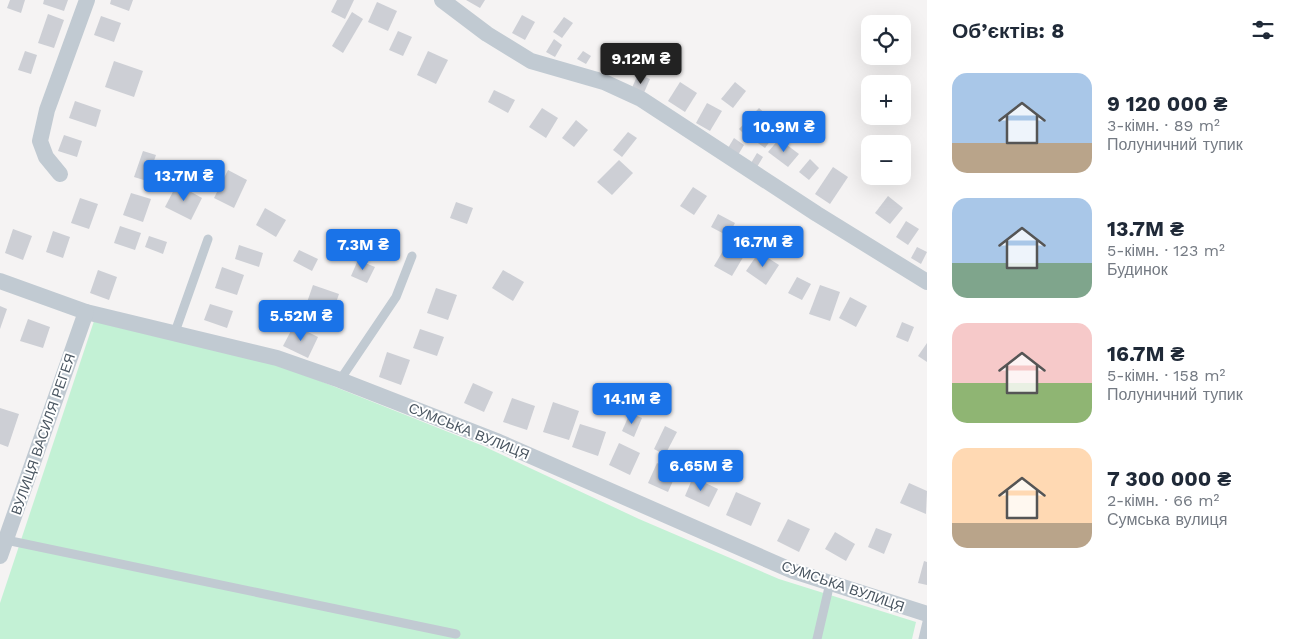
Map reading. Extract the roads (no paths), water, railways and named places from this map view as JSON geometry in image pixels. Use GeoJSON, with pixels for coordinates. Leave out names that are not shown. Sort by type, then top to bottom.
{"type":"FeatureCollection","features":[{"type":"Feature","properties":{"kind":"street"},"geometry":{"type":"LineString","coordinates":[[60,174],[46,157],[40,141],[47,110],[87,0]]}},
{"type":"Feature","properties":{"kind":"street"},"geometry":{"type":"LineString","coordinates":[[442,0],[487,34],[531,61],[604,82],[641,99],[816,214],[927,282]]}},
{"type":"Feature","properties":{"kind":"street","name":"СУМСЬКА ВУЛИЦЯ"},"geometry":{"type":"LineString","coordinates":[[0,281],[86,312],[176,332],[277,358],[340,380],[499,442],[793,570],[927,614]]}},
{"type":"Feature","properties":{"kind":"street","name":"ВУЛИЦЯ ВАСИЛЯ РЕГЕЯ"},"geometry":{"type":"LineString","coordinates":[[0,556],[86,312]]}},
{"type":"Feature","properties":{"kind":"lane"},"geometry":{"type":"LineString","coordinates":[[176,332],[208,239]]}},
{"type":"Feature","properties":{"kind":"lane"},"geometry":{"type":"LineString","coordinates":[[340,380],[396,297],[412,256]]}},
{"type":"Feature","properties":{"kind":"lane"},"geometry":{"type":"LineString","coordinates":[[6,540],[456,634]]}},
{"type":"Feature","properties":{"kind":"lane"},"geometry":{"type":"LineString","coordinates":[[817,639],[830,583]]}},
{"type":"Feature","properties":{"kind":"lane"},"geometry":{"type":"LineString","coordinates":[[923,639],[927,622]]}}]}
